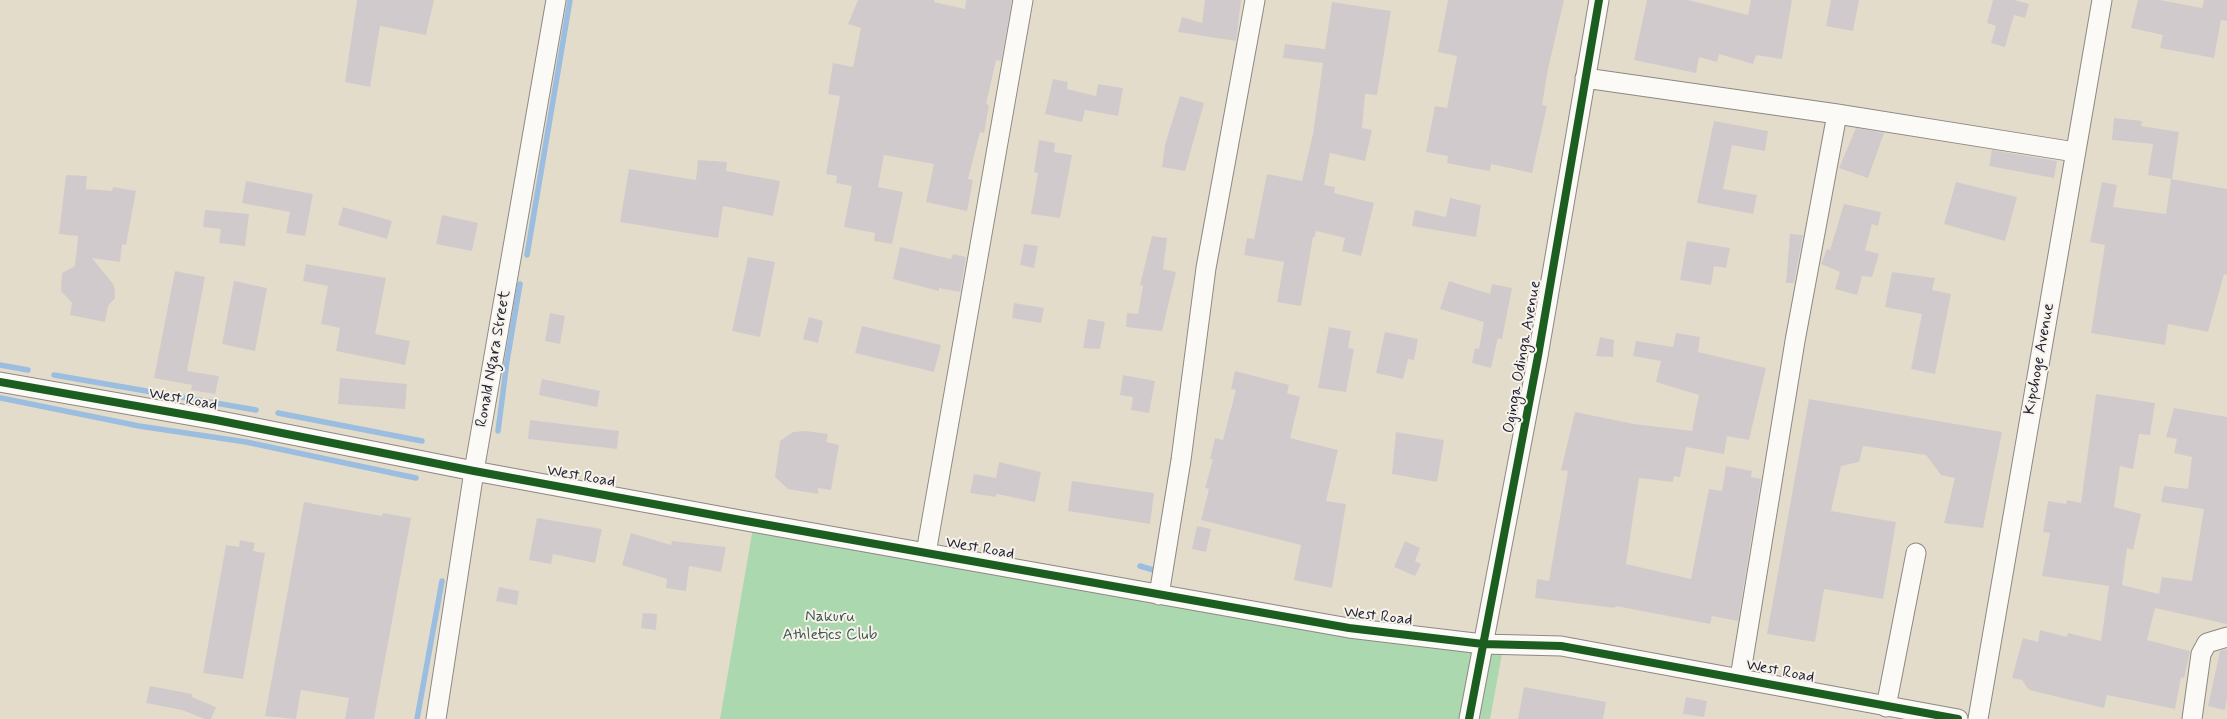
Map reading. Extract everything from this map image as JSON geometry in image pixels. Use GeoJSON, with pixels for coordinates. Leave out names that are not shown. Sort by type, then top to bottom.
{"type":"FeatureCollection","features":[{"type":"Feature","properties":{"kind":"street","name":"Ronald Ngara Street"},"geometry":{"type":"LineString","coordinates":[[436,719],[474,471],[556,0]]}},
{"type":"Feature","properties":{"kind":"street"},"geometry":{"type":"LineString","coordinates":[[926,553],[1023,0]]}},
{"type":"Feature","properties":{"kind":"street"},"geometry":{"type":"LineString","coordinates":[[1159,595],[1181,460],[1206,268],[1255,0]]}},
{"type":"Feature","properties":{"kind":"street","name":"Oginga Odinga Avenue"},"geometry":{"type":"LineString","coordinates":[[1469,719],[1538,356],[1599,0]]}},
{"type":"Feature","properties":{"kind":"street","name":"Kipchoge Avenue"},"geometry":{"type":"LineString","coordinates":[[1978,719],[2102,0]]}},
{"type":"Feature","properties":{"kind":"street"},"geometry":{"type":"LineString","coordinates":[[1586,78],[1836,114],[2075,152]]}},
{"type":"Feature","properties":{"kind":"street"},"geometry":{"type":"LineString","coordinates":[[1740,678],[1795,341],[1836,114]]}},
{"type":"Feature","properties":{"kind":"street","name":"West Road"},"geometry":{"type":"LineString","coordinates":[[0,382],[216,420],[474,471],[1348,628],[1483,644],[1517,643],[1561,646],[1958,719]]}},
{"type":"Feature","properties":{"kind":"street"},"geometry":{"type":"LineString","coordinates":[[1886,707],[1916,553]]}},
{"type":"Feature","properties":{"kind":"street"},"geometry":{"type":"LineString","coordinates":[[2192,719],[2201,654],[2207,642],[2227,637]]}},
{"type":"Feature","properties":{"kind":"green space","name":"Nakuru Athletics Club"},"geometry":{"type":"Polygon","coordinates":[[[754,522],[1504,643],[1490,719],[720,719],[754,522]]]}},
{"type":"Feature","properties":{"kind":"building"},"geometry":{"type":"Polygon","coordinates":[[[357,0],[434,0],[426,35],[380,26],[370,87],[345,82],[357,0]]]}},
{"type":"Feature","properties":{"kind":"building"},"geometry":{"type":"Polygon","coordinates":[[[858,0],[934,0],[934,2],[965,9],[966,0],[1012,0],[1001,61],[996,60],[986,104],[989,105],[984,133],[980,132],[968,179],[973,180],[967,211],[926,202],[934,164],[884,155],[878,187],[903,192],[892,244],[874,241],[875,233],[844,227],[852,186],[836,183],[837,176],[826,174],[840,96],[828,94],[833,63],[853,67],[861,28],[848,24],[858,0]]]}},
{"type":"Feature","properties":{"kind":"building"},"geometry":{"type":"Polygon","coordinates":[[[1205,0],[1241,0],[1236,41],[1178,32],[1182,17],[1202,23],[1205,0]]]}},
{"type":"Feature","properties":{"kind":"building"},"geometry":{"type":"Polygon","coordinates":[[[1448,0],[1564,0],[1548,69],[1542,105],[1547,106],[1532,173],[1491,164],[1490,171],[1472,168],[1447,163],[1448,156],[1426,152],[1435,106],[1447,108],[1457,56],[1438,52],[1448,0]]]}},
{"type":"Feature","properties":{"kind":"building"},"geometry":{"type":"Polygon","coordinates":[[[1647,0],[1688,0],[1748,15],[1751,0],[1792,0],[1782,59],[1756,55],[1753,64],[1719,54],[1717,62],[1699,57],[1696,73],[1634,60],[1647,0]]]}},
{"type":"Feature","properties":{"kind":"building"},"geometry":{"type":"Polygon","coordinates":[[[1831,0],[1859,0],[1853,31],[1826,26],[1831,0]]]}},
{"type":"Feature","properties":{"kind":"building"},"geometry":{"type":"Polygon","coordinates":[[[1993,0],[2014,0],[2029,4],[2025,18],[2014,15],[2005,47],[1991,43],[1996,26],[1987,23],[1993,0]]]}},
{"type":"Feature","properties":{"kind":"building"},"geometry":{"type":"Polygon","coordinates":[[[2138,0],[2160,0],[2202,8],[2204,0],[2227,0],[2227,21],[2221,20],[2214,58],[2160,48],[2163,35],[2131,28],[2138,0]]]}},
{"type":"Feature","properties":{"kind":"building"},"geometry":{"type":"Polygon","coordinates":[[[1332,2],[1391,11],[1377,95],[1365,94],[1362,128],[1372,130],[1365,161],[1330,153],[1324,185],[1335,187],[1334,193],[1374,203],[1361,256],[1342,251],[1345,238],[1316,231],[1315,237],[1313,237],[1301,306],[1277,302],[1284,262],[1244,255],[1247,238],[1254,239],[1267,174],[1302,181],[1313,134],[1323,63],[1283,58],[1285,44],[1325,49],[1332,2]]]}},
{"type":"Feature","properties":{"kind":"building"},"geometry":{"type":"Polygon","coordinates":[[[1053,79],[1068,82],[1067,89],[1096,96],[1098,84],[1123,88],[1118,116],[1085,110],[1082,122],[1045,114],[1053,79]]]}},
{"type":"Feature","properties":{"kind":"building"},"geometry":{"type":"Polygon","coordinates":[[[1180,96],[1204,103],[1185,171],[1162,167],[1165,145],[1180,96]]]}},
{"type":"Feature","properties":{"kind":"building"},"geometry":{"type":"Polygon","coordinates":[[[2114,118],[2142,121],[2141,126],[2179,132],[2172,179],[2148,175],[2153,144],[2112,140],[2114,118]]]}},
{"type":"Feature","properties":{"kind":"building"},"geometry":{"type":"Polygon","coordinates":[[[1714,121],[1768,131],[1765,151],[1732,145],[1723,189],[1757,195],[1753,214],[1697,203],[1714,121]]]}},
{"type":"Feature","properties":{"kind":"building"},"geometry":{"type":"Polygon","coordinates":[[[1856,128],[1884,133],[1868,178],[1839,168],[1856,128]]]}},
{"type":"Feature","properties":{"kind":"building"},"geometry":{"type":"Polygon","coordinates":[[[1039,140],[1055,143],[1054,152],[1072,155],[1060,218],[1031,214],[1038,173],[1034,172],[1039,140]]]}},
{"type":"Feature","properties":{"kind":"building"},"geometry":{"type":"Polygon","coordinates":[[[1992,150],[2057,161],[2054,178],[1989,166],[1992,150]]]}},
{"type":"Feature","properties":{"kind":"building"},"geometry":{"type":"Polygon","coordinates":[[[698,160],[727,162],[726,171],[780,181],[773,216],[723,206],[718,238],[620,222],[629,169],[696,180],[698,160]]]}},
{"type":"Feature","properties":{"kind":"building"},"geometry":{"type":"Polygon","coordinates":[[[66,175],[87,176],[86,189],[112,191],[113,187],[136,191],[126,245],[122,244],[120,262],[92,258],[114,285],[115,298],[108,306],[105,322],[70,315],[72,303],[61,291],[62,273],[75,266],[78,236],[59,234],[66,175]]]}},
{"type":"Feature","properties":{"kind":"building"},"geometry":{"type":"Polygon","coordinates":[[[2171,179],[2227,189],[2227,275],[2224,274],[2208,332],[2168,324],[2165,345],[2091,333],[2105,245],[2090,242],[2102,182],[2117,185],[2113,207],[2166,214],[2171,179]]]}},
{"type":"Feature","properties":{"kind":"building"},"geometry":{"type":"Polygon","coordinates":[[[246,181],[313,194],[305,236],[286,233],[290,212],[242,203],[246,181]]]}},
{"type":"Feature","properties":{"kind":"building"},"geometry":{"type":"Polygon","coordinates":[[[1956,182],[2017,197],[2005,241],[1944,224],[1956,182]]]}},
{"type":"Feature","properties":{"kind":"building"},"geometry":{"type":"Polygon","coordinates":[[[1450,198],[1481,205],[1476,237],[1412,226],[1415,210],[1446,217],[1450,198]]]}},
{"type":"Feature","properties":{"kind":"building"},"geometry":{"type":"Polygon","coordinates":[[[1844,204],[1881,212],[1878,226],[1872,224],[1865,250],[1879,254],[1872,277],[1862,276],[1857,295],[1835,289],[1840,272],[1821,264],[1827,249],[1830,250],[1844,204]]]}},
{"type":"Feature","properties":{"kind":"building"},"geometry":{"type":"Polygon","coordinates":[[[343,207],[392,221],[387,239],[338,225],[343,207]]]}},
{"type":"Feature","properties":{"kind":"building"},"geometry":{"type":"Polygon","coordinates":[[[205,210],[249,214],[245,246],[219,243],[221,229],[203,227],[205,210]]]}},
{"type":"Feature","properties":{"kind":"building"},"geometry":{"type":"Polygon","coordinates":[[[442,215],[478,223],[472,251],[436,244],[442,215]]]}},
{"type":"Feature","properties":{"kind":"building"},"geometry":{"type":"Polygon","coordinates":[[[1790,234],[1803,235],[1794,283],[1786,283],[1790,234]]]}},
{"type":"Feature","properties":{"kind":"building"},"geometry":{"type":"Polygon","coordinates":[[[1152,236],[1167,238],[1163,269],[1176,272],[1162,331],[1126,327],[1127,313],[1138,314],[1143,286],[1140,285],[1152,236]]]}},
{"type":"Feature","properties":{"kind":"building"},"geometry":{"type":"Polygon","coordinates":[[[1687,241],[1730,248],[1726,268],[1714,266],[1711,285],[1680,280],[1687,241]]]}},
{"type":"Feature","properties":{"kind":"building"},"geometry":{"type":"Polygon","coordinates":[[[1024,244],[1038,246],[1034,268],[1020,265],[1024,244]]]}},
{"type":"Feature","properties":{"kind":"building"},"geometry":{"type":"Polygon","coordinates":[[[900,247],[951,259],[953,254],[966,257],[960,292],[939,288],[939,291],[893,279],[900,247]]]}},
{"type":"Feature","properties":{"kind":"building"},"geometry":{"type":"Polygon","coordinates":[[[748,257],[775,262],[760,337],[732,331],[748,257]]]}},
{"type":"Feature","properties":{"kind":"building"},"geometry":{"type":"Polygon","coordinates":[[[306,264],[386,278],[375,334],[410,341],[405,365],[336,351],[340,328],[321,324],[328,286],[303,281],[306,264]]]}},
{"type":"Feature","properties":{"kind":"building"},"geometry":{"type":"Polygon","coordinates":[[[175,271],[205,277],[187,371],[219,376],[215,394],[191,390],[192,385],[154,378],[175,271]]]}},
{"type":"Feature","properties":{"kind":"building"},"geometry":{"type":"Polygon","coordinates":[[[1892,272],[1935,278],[1932,290],[1951,294],[1935,374],[1911,369],[1922,314],[1885,307],[1892,272]]]}},
{"type":"Feature","properties":{"kind":"building"},"geometry":{"type":"Polygon","coordinates":[[[234,281],[267,288],[255,351],[222,344],[234,281]]]}},
{"type":"Feature","properties":{"kind":"building"},"geometry":{"type":"Polygon","coordinates":[[[1449,281],[1490,294],[1492,284],[1512,288],[1502,339],[1498,338],[1491,368],[1472,363],[1475,348],[1479,349],[1484,322],[1440,309],[1449,281]]]}},
{"type":"Feature","properties":{"kind":"building"},"geometry":{"type":"Polygon","coordinates":[[[1014,303],[1044,308],[1041,323],[1012,318],[1014,303]]]}},
{"type":"Feature","properties":{"kind":"building"},"geometry":{"type":"Polygon","coordinates":[[[550,313],[565,316],[560,344],[545,341],[550,313]]]}},
{"type":"Feature","properties":{"kind":"building"},"geometry":{"type":"Polygon","coordinates":[[[809,317],[823,321],[818,343],[803,339],[809,317]]]}},
{"type":"Feature","properties":{"kind":"building"},"geometry":{"type":"Polygon","coordinates":[[[1088,319],[1105,322],[1100,349],[1083,348],[1088,319]]]}},
{"type":"Feature","properties":{"kind":"building"},"geometry":{"type":"Polygon","coordinates":[[[862,326],[941,345],[934,372],[855,353],[862,326]]]}},
{"type":"Feature","properties":{"kind":"building"},"geometry":{"type":"Polygon","coordinates":[[[1329,327],[1351,331],[1348,348],[1354,349],[1346,392],[1318,388],[1329,327]]]}},
{"type":"Feature","properties":{"kind":"building"},"geometry":{"type":"Polygon","coordinates":[[[1385,332],[1418,339],[1414,360],[1408,359],[1403,379],[1376,373],[1385,332]]]}},
{"type":"Feature","properties":{"kind":"building"},"geometry":{"type":"Polygon","coordinates":[[[1676,333],[1700,337],[1698,352],[1766,368],[1749,440],[1727,436],[1724,454],[1686,447],[1680,477],[1674,476],[1673,482],[1639,478],[1626,564],[1691,579],[1709,489],[1722,491],[1726,466],[1752,471],[1751,477],[1761,479],[1738,621],[1712,616],[1710,624],[1616,606],[1615,608],[1535,598],[1537,579],[1549,581],[1568,471],[1561,470],[1575,412],[1634,424],[1692,431],[1699,395],[1656,382],[1661,361],[1633,356],[1636,341],[1673,347],[1676,333]]]}},
{"type":"Feature","properties":{"kind":"building"},"geometry":{"type":"Polygon","coordinates":[[[1600,337],[1614,340],[1613,357],[1596,356],[1600,337]]]}},
{"type":"Feature","properties":{"kind":"building"},"geometry":{"type":"Polygon","coordinates":[[[1235,371],[1289,385],[1287,393],[1300,397],[1290,438],[1338,450],[1326,501],[1346,504],[1332,588],[1294,580],[1301,545],[1201,520],[1209,489],[1205,488],[1213,459],[1210,459],[1215,438],[1223,440],[1236,390],[1231,389],[1235,371]]]}},
{"type":"Feature","properties":{"kind":"building"},"geometry":{"type":"Polygon","coordinates":[[[1123,375],[1155,381],[1149,413],[1131,410],[1133,397],[1120,395],[1123,375]]]}},
{"type":"Feature","properties":{"kind":"building"},"geometry":{"type":"Polygon","coordinates":[[[340,378],[407,384],[405,409],[338,404],[340,378]]]}},
{"type":"Feature","properties":{"kind":"building"},"geometry":{"type":"Polygon","coordinates":[[[542,379],[600,391],[597,407],[539,395],[542,379]]]}},
{"type":"Feature","properties":{"kind":"building"},"geometry":{"type":"Polygon","coordinates":[[[2096,394],[2155,403],[2150,435],[2139,434],[2133,469],[2120,466],[2114,507],[2141,514],[2133,550],[2127,548],[2122,585],[2159,594],[2162,577],[2192,581],[2204,509],[2161,502],[2164,486],[2188,489],[2192,457],[2174,453],[2177,439],[2166,437],[2174,408],[2227,417],[2227,624],[2155,608],[2147,640],[2190,651],[2184,678],[2181,677],[2175,709],[2107,695],[2104,708],[2029,690],[2022,680],[2012,678],[2023,638],[2038,642],[2040,630],[2067,637],[2068,633],[2101,641],[2109,586],[2042,576],[2050,533],[2043,532],[2048,501],[2066,504],[2067,500],[2081,503],[2096,394]]]}},
{"type":"Feature","properties":{"kind":"building"},"geometry":{"type":"Polygon","coordinates":[[[1809,399],[2002,432],[1983,528],[1944,523],[1955,478],[1941,475],[1926,455],[1863,446],[1859,462],[1841,466],[1831,511],[1896,522],[1883,599],[1824,589],[1815,642],[1767,634],[1809,399]]]}},
{"type":"Feature","properties":{"kind":"building"},"geometry":{"type":"Polygon","coordinates":[[[530,420],[619,431],[617,449],[528,439],[530,420]]]}},
{"type":"Feature","properties":{"kind":"building"},"geometry":{"type":"Polygon","coordinates":[[[806,431],[828,434],[826,442],[839,445],[831,490],[818,488],[818,494],[788,489],[775,477],[780,441],[793,432],[806,431]]]}},
{"type":"Feature","properties":{"kind":"building"},"geometry":{"type":"Polygon","coordinates":[[[1396,432],[1444,440],[1437,482],[1392,474],[1396,432]]]}},
{"type":"Feature","properties":{"kind":"building"},"geometry":{"type":"Polygon","coordinates":[[[999,462],[1041,472],[1035,502],[997,494],[996,497],[970,493],[974,474],[996,478],[999,462]]]}},
{"type":"Feature","properties":{"kind":"building"},"geometry":{"type":"Polygon","coordinates":[[[1072,481],[1154,493],[1150,524],[1068,511],[1072,481]]]}},
{"type":"Feature","properties":{"kind":"building"},"geometry":{"type":"Polygon","coordinates":[[[304,502],[382,516],[383,513],[411,518],[374,719],[345,719],[349,698],[301,690],[296,719],[265,716],[304,502]]]}},
{"type":"Feature","properties":{"kind":"building"},"geometry":{"type":"Polygon","coordinates":[[[537,518],[602,529],[595,563],[553,554],[551,564],[529,560],[537,518]]]}},
{"type":"Feature","properties":{"kind":"building"},"geometry":{"type":"Polygon","coordinates":[[[1197,526],[1211,529],[1206,552],[1192,549],[1197,526]]]}},
{"type":"Feature","properties":{"kind":"building"},"geometry":{"type":"Polygon","coordinates":[[[631,533],[671,545],[672,541],[726,547],[721,572],[689,566],[686,591],[666,588],[667,579],[622,565],[631,533]]]}},
{"type":"Feature","properties":{"kind":"building"},"geometry":{"type":"Polygon","coordinates":[[[240,540],[255,543],[253,551],[265,553],[243,679],[203,673],[226,545],[239,547],[240,540]]]}},
{"type":"Feature","properties":{"kind":"building"},"geometry":{"type":"Polygon","coordinates":[[[1405,541],[1420,548],[1415,561],[1421,564],[1415,576],[1394,567],[1405,541]]]}},
{"type":"Feature","properties":{"kind":"building"},"geometry":{"type":"Polygon","coordinates":[[[499,587],[519,591],[517,605],[496,601],[499,587]]]}},
{"type":"Feature","properties":{"kind":"building"},"geometry":{"type":"Polygon","coordinates":[[[643,613],[657,614],[656,630],[641,628],[643,613]]]}},
{"type":"Feature","properties":{"kind":"building"},"geometry":{"type":"Polygon","coordinates":[[[2227,649],[2227,698],[2225,710],[2208,706],[2220,651],[2227,649]]]}},
{"type":"Feature","properties":{"kind":"building"},"geometry":{"type":"Polygon","coordinates":[[[150,686],[192,694],[192,697],[216,707],[211,719],[205,719],[182,710],[146,703],[150,686]]]}},
{"type":"Feature","properties":{"kind":"building"},"geometry":{"type":"Polygon","coordinates":[[[1524,687],[1606,702],[1603,719],[1518,719],[1524,687]]]}},
{"type":"Feature","properties":{"kind":"building"},"geometry":{"type":"Polygon","coordinates":[[[1686,697],[1707,701],[1704,717],[1683,714],[1686,697]]]}},
{"type":"Feature","properties":{"kind":"waterway"},"geometry":{"type":"LineString","coordinates":[[527,255],[570,0]]}},
{"type":"Feature","properties":{"kind":"waterway"},"geometry":{"type":"LineString","coordinates":[[498,431],[520,284]]}},
{"type":"Feature","properties":{"kind":"waterway"},"geometry":{"type":"LineString","coordinates":[[0,365],[28,370]]}},
{"type":"Feature","properties":{"kind":"waterway"},"geometry":{"type":"LineString","coordinates":[[54,375],[256,410]]}},
{"type":"Feature","properties":{"kind":"waterway"},"geometry":{"type":"LineString","coordinates":[[1,398],[139,426],[246,442],[416,478]]}},
{"type":"Feature","properties":{"kind":"waterway"},"geometry":{"type":"LineString","coordinates":[[278,413],[422,441]]}},
{"type":"Feature","properties":{"kind":"waterway"},"geometry":{"type":"LineString","coordinates":[[1140,566],[1160,572]]}},
{"type":"Feature","properties":{"kind":"waterway"},"geometry":{"type":"LineString","coordinates":[[417,719],[442,581]]}},
{"type":"Feature","properties":{"kind":"cycle path"},"geometry":{"type":"LineString","coordinates":[[1469,719],[1538,356],[1599,0]]}},
{"type":"Feature","properties":{"kind":"cycle path"},"geometry":{"type":"LineString","coordinates":[[0,382],[216,420],[474,471],[746,521],[1349,628],[1483,644],[1561,646],[1958,719]]}}]}
